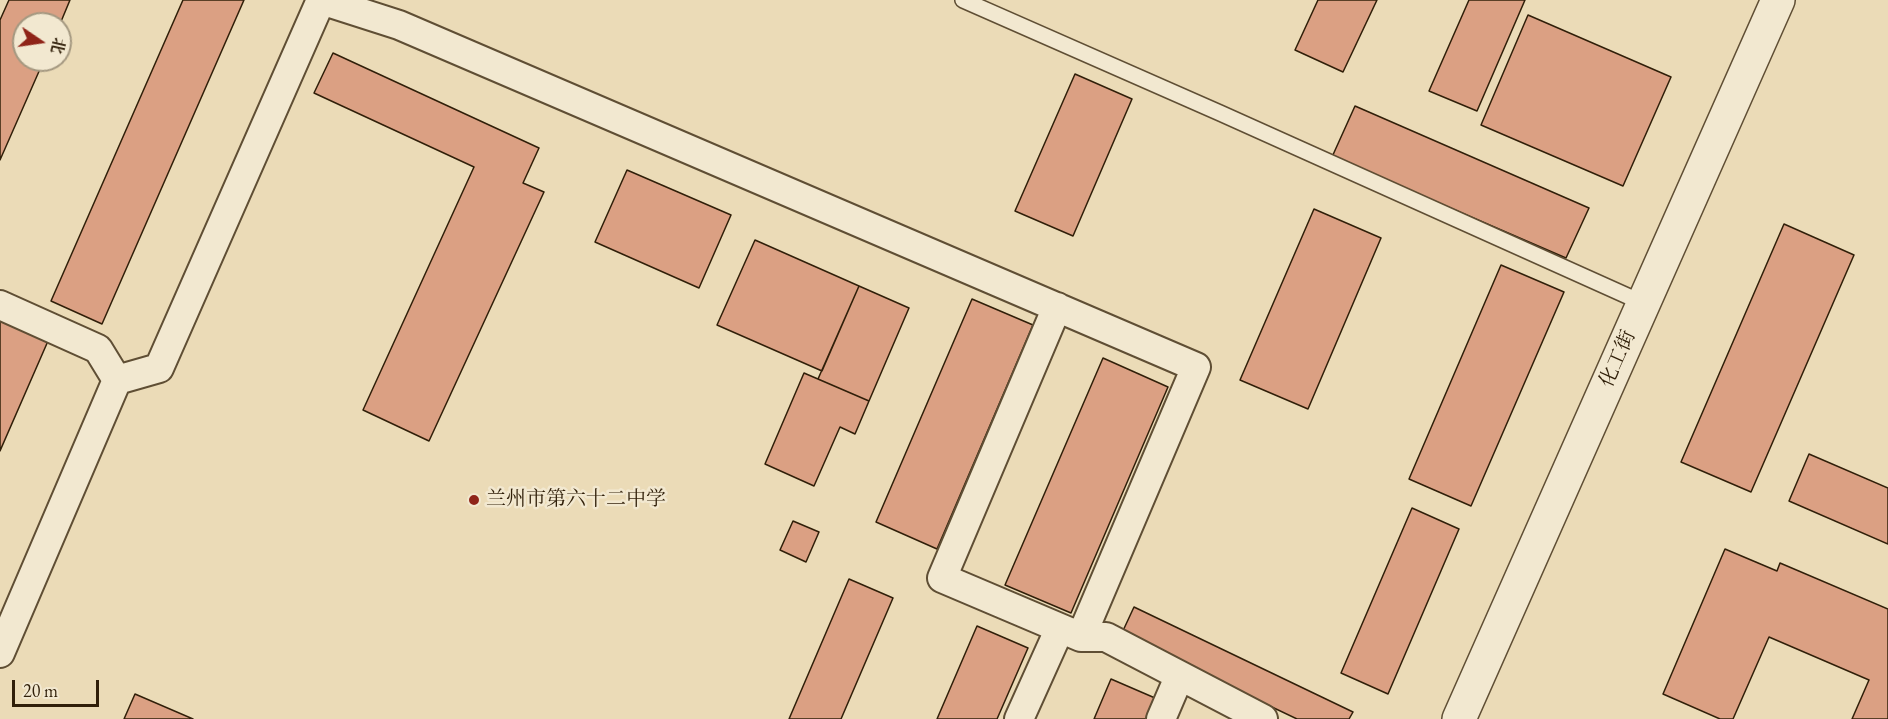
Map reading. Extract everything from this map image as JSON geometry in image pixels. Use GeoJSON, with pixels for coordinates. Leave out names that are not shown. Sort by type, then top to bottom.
{"type":"FeatureCollection","features":[{"type":"Feature","properties":{"kind":"street"},"geometry":{"type":"LineString","coordinates":[[117,380],[159,368],[321,0],[399,25],[1197,367],[1070,633],[1019,719]]}},
{"type":"Feature","properties":{"kind":"street","name":"化工街"},"geometry":{"type":"LineString","coordinates":[[1459,719],[1778,0]]}},
{"type":"Feature","properties":{"kind":"street"},"geometry":{"type":"LineString","coordinates":[[0,305],[98,349],[117,380]]}},
{"type":"Feature","properties":{"kind":"street"},"geometry":{"type":"LineString","coordinates":[[1057,307],[942,578],[1070,633],[1106,637],[1263,719]]}},
{"type":"Feature","properties":{"kind":"street"},"geometry":{"type":"LineString","coordinates":[[0,652],[117,380]]}},
{"type":"Feature","properties":{"kind":"street"},"geometry":{"type":"LineString","coordinates":[[1161,719],[1179,677]]}},
{"type":"Feature","properties":{"kind":"lane"},"geometry":{"type":"LineString","coordinates":[[963,0],[1643,303]]}},
{"type":"Feature","properties":{"kind":"building"},"geometry":{"type":"Polygon","coordinates":[[[9,0],[70,0],[65,12],[12,12],[12,72],[39,72],[0,160],[0,20],[9,0]]]}},
{"type":"Feature","properties":{"kind":"building"},"geometry":{"type":"Polygon","coordinates":[[[183,0],[244,0],[102,324],[51,301],[183,0]]]}},
{"type":"Feature","properties":{"kind":"building"},"geometry":{"type":"Polygon","coordinates":[[[1318,0],[1377,0],[1343,72],[1295,50],[1318,0]]]}},
{"type":"Feature","properties":{"kind":"building"},"geometry":{"type":"Polygon","coordinates":[[[1469,0],[1525,0],[1477,111],[1429,91],[1469,0]]]}},
{"type":"Feature","properties":{"kind":"building"},"geometry":{"type":"Polygon","coordinates":[[[1528,15],[1671,77],[1623,186],[1481,125],[1528,15]]]}},
{"type":"Feature","properties":{"kind":"building"},"geometry":{"type":"Polygon","coordinates":[[[333,53],[539,148],[523,183],[544,192],[429,441],[363,410],[474,167],[314,93],[333,53]]]}},
{"type":"Feature","properties":{"kind":"building"},"geometry":{"type":"Polygon","coordinates":[[[1075,74],[1132,99],[1073,236],[1015,211],[1075,74]]]}},
{"type":"Feature","properties":{"kind":"building"},"geometry":{"type":"Polygon","coordinates":[[[1355,106],[1589,208],[1566,258],[1332,157],[1355,106]]]}},
{"type":"Feature","properties":{"kind":"building"},"geometry":{"type":"Polygon","coordinates":[[[627,170],[731,215],[699,288],[595,242],[627,170]]]}},
{"type":"Feature","properties":{"kind":"building"},"geometry":{"type":"Polygon","coordinates":[[[1314,209],[1381,238],[1308,409],[1240,380],[1314,209]]]}},
{"type":"Feature","properties":{"kind":"building"},"geometry":{"type":"Polygon","coordinates":[[[1784,224],[1854,255],[1751,492],[1681,462],[1784,224]]]}},
{"type":"Feature","properties":{"kind":"building"},"geometry":{"type":"Polygon","coordinates":[[[755,240],[859,286],[822,371],[717,325],[755,240]]]}},
{"type":"Feature","properties":{"kind":"building"},"geometry":{"type":"Polygon","coordinates":[[[1501,265],[1564,292],[1471,506],[1409,479],[1501,265]]]}},
{"type":"Feature","properties":{"kind":"building"},"geometry":{"type":"Polygon","coordinates":[[[859,286],[909,308],[869,401],[818,379],[859,286]]]}},
{"type":"Feature","properties":{"kind":"building"},"geometry":{"type":"Polygon","coordinates":[[[972,299],[1033,325],[937,549],[876,522],[972,299]]]}},
{"type":"Feature","properties":{"kind":"building"},"geometry":{"type":"Polygon","coordinates":[[[1,320],[48,341],[0,451],[0,322],[1,320]]]}},
{"type":"Feature","properties":{"kind":"building"},"geometry":{"type":"Polygon","coordinates":[[[1103,358],[1168,387],[1071,613],[1005,585],[1103,358]]]}},
{"type":"Feature","properties":{"kind":"building"},"geometry":{"type":"Polygon","coordinates":[[[804,373],[869,401],[855,434],[840,427],[814,486],[765,464],[804,373]]]}},
{"type":"Feature","properties":{"kind":"building"},"geometry":{"type":"Polygon","coordinates":[[[1809,454],[1888,488],[1888,544],[1789,501],[1809,454]]]}},
{"type":"Feature","properties":{"kind":"building"},"geometry":{"type":"Polygon","coordinates":[[[1412,508],[1459,529],[1388,694],[1341,673],[1412,508]]]}},
{"type":"Feature","properties":{"kind":"building"},"geometry":{"type":"Polygon","coordinates":[[[793,521],[819,532],[806,562],[780,550],[793,521]]]}},
{"type":"Feature","properties":{"kind":"building"},"geometry":{"type":"Polygon","coordinates":[[[1725,549],[1777,571],[1780,563],[1888,609],[1888,719],[1852,719],[1869,680],[1769,637],[1733,719],[1720,719],[1663,694],[1725,549]]]}},
{"type":"Feature","properties":{"kind":"building"},"geometry":{"type":"Polygon","coordinates":[[[849,579],[893,598],[841,719],[789,719],[849,579]]]}},
{"type":"Feature","properties":{"kind":"building"},"geometry":{"type":"Polygon","coordinates":[[[1134,607],[1353,712],[1349,719],[1297,719],[1121,635],[1134,607]]]}},
{"type":"Feature","properties":{"kind":"building"},"geometry":{"type":"Polygon","coordinates":[[[977,626],[1028,648],[997,719],[937,719],[977,626]]]}},
{"type":"Feature","properties":{"kind":"building"},"geometry":{"type":"Polygon","coordinates":[[[1111,679],[1155,698],[1146,719],[1094,719],[1111,679]]]}},
{"type":"Feature","properties":{"kind":"building"},"geometry":{"type":"Polygon","coordinates":[[[135,694],[193,719],[124,719],[135,694]]]}},
{"type":"Feature","properties":{"kind":"place","name":"兰州市第六十二中学"},"geometry":{"type":"Point","coordinates":[474,500]}}]}
